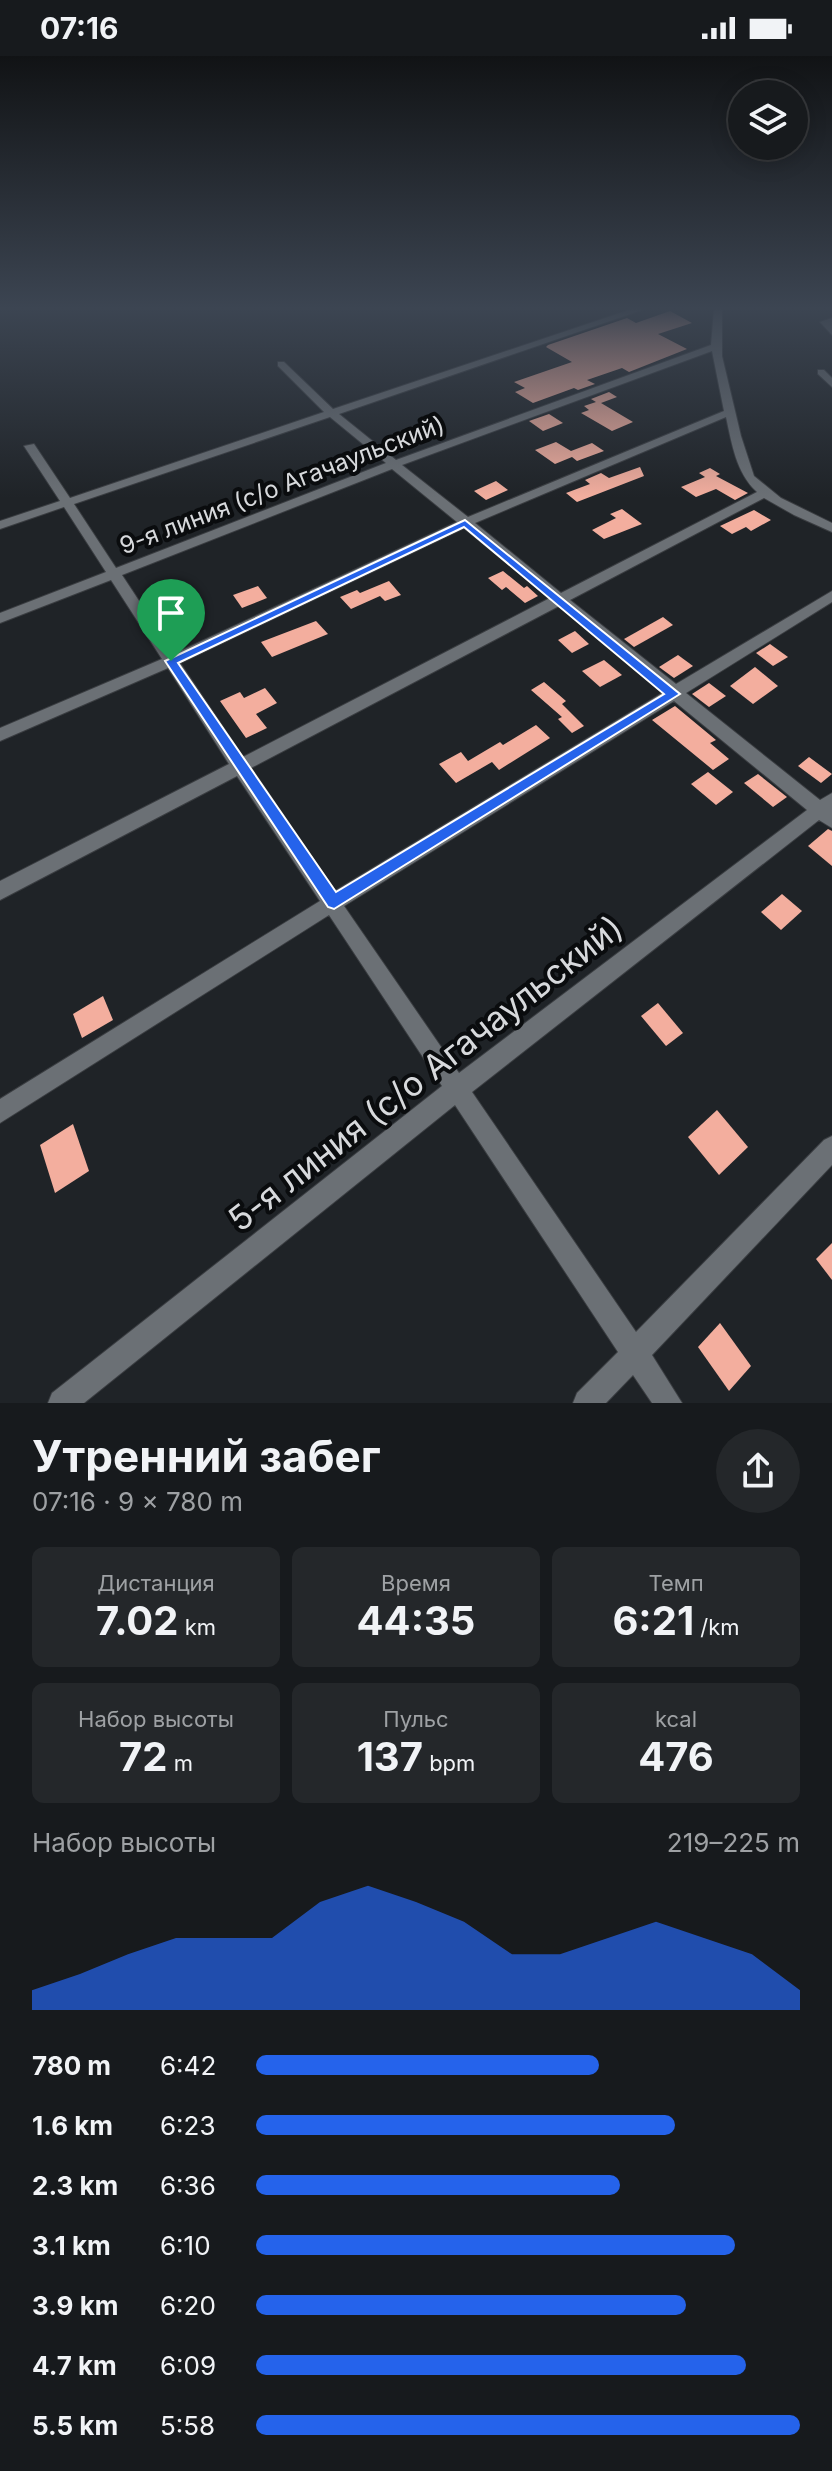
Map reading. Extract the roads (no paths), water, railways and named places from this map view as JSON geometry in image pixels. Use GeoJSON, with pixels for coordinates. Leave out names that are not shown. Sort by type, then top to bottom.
{"type":"FeatureCollection","features":[{"type":"Feature","properties":{"kind":"street"},"geometry":{"type":"LineString","coordinates":[[289,372],[330,412],[557,600],[673,694],[828,810]]}},
{"type":"Feature","properties":{"kind":"street"},"geometry":{"type":"LineString","coordinates":[[0,525],[451,372]]}},
{"type":"Feature","properties":{"kind":"street","name":"9-я линия (с/о Агачаульский)"},"geometry":{"type":"LineString","coordinates":[[0,618],[394,464],[645,372]]}},
{"type":"Feature","properties":{"kind":"street"},"geometry":{"type":"LineString","coordinates":[[722,372],[740,457],[747,474],[764,493],[832,528]]}},
{"type":"Feature","properties":{"kind":"street"},"geometry":{"type":"LineString","coordinates":[[0,735],[171,661],[465,523],[732,411]]}},
{"type":"Feature","properties":{"kind":"street"},"geometry":{"type":"LineString","coordinates":[[30,446],[239,765],[668,1403]]}},
{"type":"Feature","properties":{"kind":"street"},"geometry":{"type":"LineString","coordinates":[[0,891],[764,493]]}},
{"type":"Feature","properties":{"kind":"street"},"geometry":{"type":"LineString","coordinates":[[0,1112],[334,902],[832,596]]}},
{"type":"Feature","properties":{"kind":"street","name":"5-я линия (с/о Агачаульский)"},"geometry":{"type":"LineString","coordinates":[[62,1403],[457,1089],[828,810]]}},
{"type":"Feature","properties":{"kind":"street"},"geometry":{"type":"LineString","coordinates":[[587,1403],[832,1148]]}}]}
